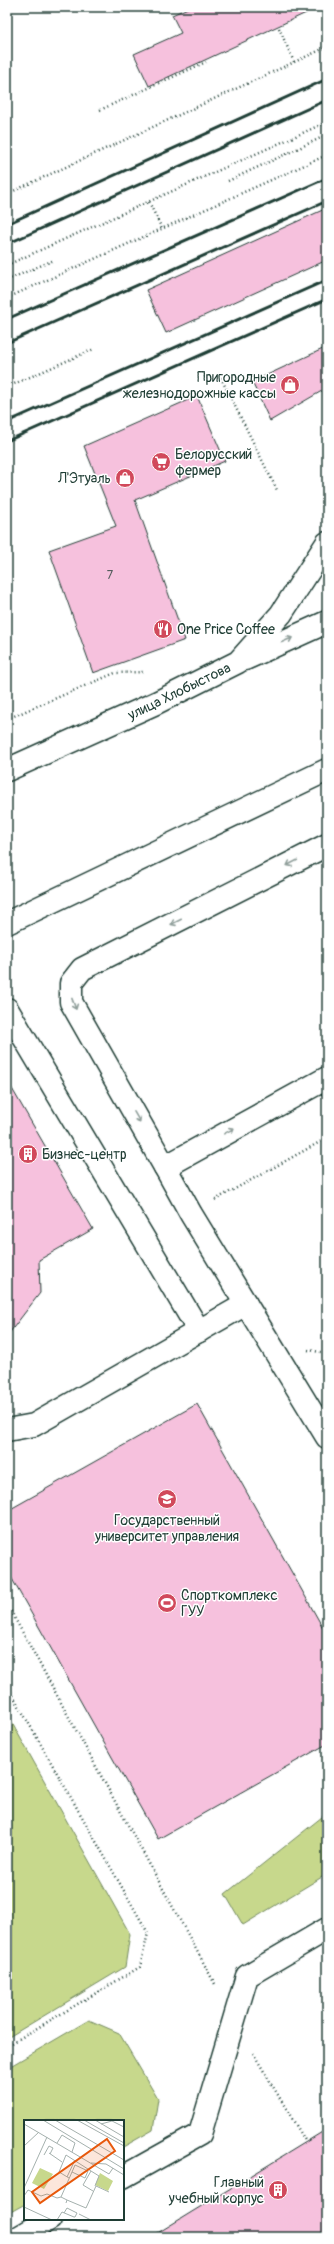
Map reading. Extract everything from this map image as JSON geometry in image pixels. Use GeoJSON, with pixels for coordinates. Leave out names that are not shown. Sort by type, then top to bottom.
{"type":"FeatureCollection","features":[{"type":"Feature","properties":{"kind":"street","name":"улица Хлобыстова"},"geometry":{"type":"LineString","coordinates":[[7,770],[156,703],[238,662],[281,614],[327,543]]}},
{"type":"Feature","properties":{"kind":"street"},"geometry":{"type":"LineString","coordinates":[[238,662],[327,622]]}},
{"type":"Feature","properties":{"kind":"street"},"geometry":{"type":"LineString","coordinates":[[7,923],[327,770]]}},
{"type":"Feature","properties":{"kind":"street"},"geometry":{"type":"LineString","coordinates":[[327,845],[82,969],[71,983],[71,1002],[191,1214],[327,1437]]}},
{"type":"Feature","properties":{"kind":"street"},"geometry":{"type":"LineString","coordinates":[[7,1009],[199,1331]]}},
{"type":"Feature","properties":{"kind":"street"},"geometry":{"type":"LineString","coordinates":[[165,1167],[327,1078]]}},
{"type":"Feature","properties":{"kind":"street"},"geometry":{"type":"LineString","coordinates":[[7,1430],[34,1425],[246,1304]]}},
{"type":"Feature","properties":{"kind":"street"},"geometry":{"type":"LineString","coordinates":[[124,2176],[200,2134],[247,1976],[327,1930]]}},
{"type":"Feature","properties":{"kind":"street"},"geometry":{"type":"LineString","coordinates":[[19,2237],[48,2220]]}},
{"type":"Feature","properties":{"kind":"path"},"geometry":{"type":"LineString","coordinates":[[278,28],[294,62]]}},
{"type":"Feature","properties":{"kind":"path"},"geometry":{"type":"LineString","coordinates":[[7,194],[327,48]]}},
{"type":"Feature","properties":{"kind":"path"},"geometry":{"type":"LineString","coordinates":[[100,110],[206,62]]}},
{"type":"Feature","properties":{"kind":"path"},"geometry":{"type":"LineString","coordinates":[[7,265],[327,122]]}},
{"type":"Feature","properties":{"kind":"path"},"geometry":{"type":"LineString","coordinates":[[228,181],[327,135]]}},
{"type":"Feature","properties":{"kind":"path"},"geometry":{"type":"LineString","coordinates":[[7,298],[327,155]]}},
{"type":"Feature","properties":{"kind":"path"},"geometry":{"type":"LineString","coordinates":[[149,202],[162,229]]}},
{"type":"Feature","properties":{"kind":"path"},"geometry":{"type":"LineString","coordinates":[[7,280],[54,260]]}},
{"type":"Feature","properties":{"kind":"path"},"geometry":{"type":"LineString","coordinates":[[7,387],[94,349]]}},
{"type":"Feature","properties":{"kind":"path"},"geometry":{"type":"LineString","coordinates":[[219,374],[278,490]]}},
{"type":"Feature","properties":{"kind":"path"},"geometry":{"type":"LineString","coordinates":[[7,719],[115,673],[144,672]]}},
{"type":"Feature","properties":{"kind":"path"},"geometry":{"type":"LineString","coordinates":[[191,1214],[327,1138]]}},
{"type":"Feature","properties":{"kind":"path"},"geometry":{"type":"LineString","coordinates":[[7,1604],[234,2020],[306,2142]]}},
{"type":"Feature","properties":{"kind":"path"},"geometry":{"type":"LineString","coordinates":[[7,1685],[148,1933],[140,1967],[7,2046]]}},
{"type":"Feature","properties":{"kind":"green space"},"geometry":{"type":"Polygon","coordinates":[[[7,1714],[130,1934],[125,1967],[7,2038],[7,1714]]]}},
{"type":"Feature","properties":{"kind":"green space"},"geometry":{"type":"Polygon","coordinates":[[[327,1813],[327,1874],[243,1925],[225,1894],[327,1813]]]}},
{"type":"Feature","properties":{"kind":"green space"},"geometry":{"type":"Polygon","coordinates":[[[89,2020],[119,2033],[158,2099],[153,2130],[124,2146],[124,2120],[24,2120],[24,2205],[7,2214],[7,2068],[89,2020]]]}},
{"type":"Feature","properties":{"kind":"building"},"geometry":{"type":"Polygon","coordinates":[[[190,7],[319,7],[149,86],[134,54],[181,33],[172,15],[190,7]]]}},
{"type":"Feature","properties":{"kind":"building"},"geometry":{"type":"Polygon","coordinates":[[[327,208],[327,260],[166,333],[146,290],[327,208]]]}},
{"type":"Feature","properties":{"kind":"building","name":"Пригородные железнодорожные кассы"},"geometry":{"type":"Polygon","coordinates":[[[327,347],[327,388],[270,421],[252,382],[327,347]]]}},
{"type":"Feature","properties":{"kind":"building"},"geometry":{"type":"Polygon","coordinates":[[[197,396],[225,461],[135,500],[185,640],[93,673],[49,550],[116,526],[84,446],[197,396]]]}},
{"type":"Feature","properties":{"kind":"building","name":"Бизнес-центр"},"geometry":{"type":"Polygon","coordinates":[[[7,1080],[93,1229],[39,1260],[40,1293],[7,1336],[7,1080]]]}},
{"type":"Feature","properties":{"kind":"building","name":"Спорткомплекс ГУУ"},"geometry":{"type":"Polygon","coordinates":[[[197,1404],[327,1635],[327,1744],[158,1839],[7,1570],[7,1511],[197,1404]]]}},
{"type":"Feature","properties":{"kind":"building","name":"Главный учебный корпус"},"geometry":{"type":"Polygon","coordinates":[[[327,2129],[327,2237],[151,2237],[306,2142],[327,2129]]]}},
{"type":"Feature","properties":{"kind":"railway"},"geometry":{"type":"LineString","coordinates":[[7,224],[327,79]]}},
{"type":"Feature","properties":{"kind":"railway"},"geometry":{"type":"LineString","coordinates":[[7,244],[327,100]]}},
{"type":"Feature","properties":{"kind":"railway"},"geometry":{"type":"LineString","coordinates":[[7,319],[327,178]]}},
{"type":"Feature","properties":{"kind":"railway"},"geometry":{"type":"LineString","coordinates":[[7,343],[327,201]]}},
{"type":"Feature","properties":{"kind":"railway"},"geometry":{"type":"LineString","coordinates":[[7,422],[327,280]]}},
{"type":"Feature","properties":{"kind":"railway"},"geometry":{"type":"LineString","coordinates":[[7,441],[327,299]]}},
{"type":"Feature","properties":{"kind":"place","name":"Пригородные железнодорожные кассы"},"geometry":{"type":"Point","coordinates":[290,385]}},
{"type":"Feature","properties":{"kind":"place","name":"Белорусский фермер"},"geometry":{"type":"Point","coordinates":[161,462]}},
{"type":"Feature","properties":{"kind":"place","name":"Л'Этуаль"},"geometry":{"type":"Point","coordinates":[125,478]}},
{"type":"Feature","properties":{"kind":"place","name":"One Price Coffee"},"geometry":{"type":"Point","coordinates":[163,629]}},
{"type":"Feature","properties":{"kind":"place","name":"Бизнес-центр"},"geometry":{"type":"Point","coordinates":[28,1154]}},
{"type":"Feature","properties":{"kind":"place","name":"Государственный университет управления"},"geometry":{"type":"Point","coordinates":[167,1499]}},
{"type":"Feature","properties":{"kind":"place","name":"Спорткомплекс ГУУ"},"geometry":{"type":"Point","coordinates":[167,1603]}},
{"type":"Feature","properties":{"kind":"place","name":"Главный учебный корпус"},"geometry":{"type":"Point","coordinates":[278,2190]}}]}
